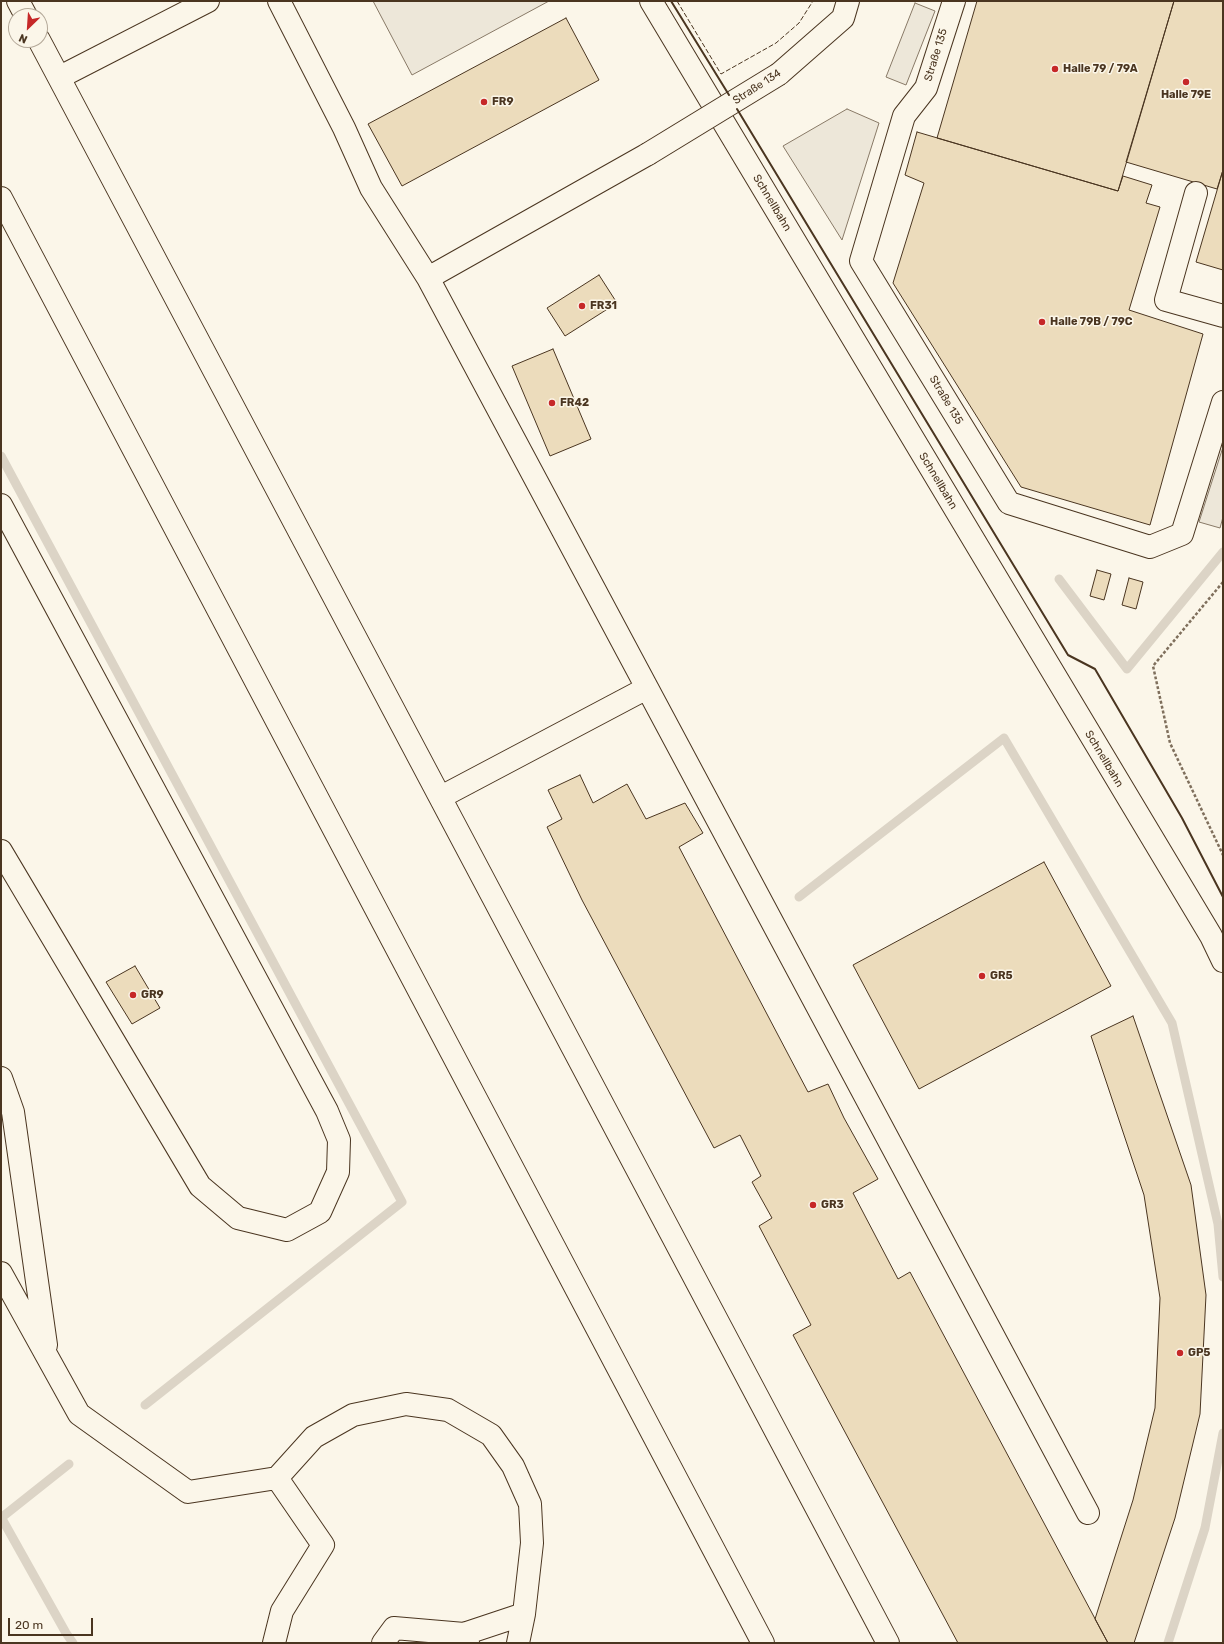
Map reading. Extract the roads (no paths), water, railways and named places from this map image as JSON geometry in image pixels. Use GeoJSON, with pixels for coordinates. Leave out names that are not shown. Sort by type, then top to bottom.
{"type":"FeatureCollection","features":[{"type":"Feature","properties":{"kind":"street"},"geometry":{"type":"LineString","coordinates":[[60,77],[208,1]]}},
{"type":"Feature","properties":{"kind":"street","name":"Schnellbahn"},"geometry":{"type":"LineString","coordinates":[[651,1],[1211,936],[1223,962]]}},
{"type":"Feature","properties":{"kind":"street","name":"Straße 134"},"geometry":{"type":"LineString","coordinates":[[428,278],[648,154],[779,74],[843,18],[848,1]]}},
{"type":"Feature","properties":{"kind":"street","name":"Straße 135"},"geometry":{"type":"LineString","coordinates":[[954,1],[926,88],[904,116],[861,261],[1009,503],[1150,547],[1182,534],[1223,402]]}},
{"type":"Feature","properties":{"kind":"street"},"geometry":{"type":"LineString","coordinates":[[279,2],[344,128],[372,188],[428,278],[1088,1513]]}},
{"type":"Feature","properties":{"kind":"street"},"geometry":{"type":"LineString","coordinates":[[44,48],[888,1643]]}},
{"type":"Feature","properties":{"kind":"street"},"geometry":{"type":"LineString","coordinates":[[1196,193],[1166,300],[1223,316]]}},
{"type":"Feature","properties":{"kind":"street"},"geometry":{"type":"LineString","coordinates":[[1,198],[763,1643]]}},
{"type":"Feature","properties":{"kind":"street"},"geometry":{"type":"LineString","coordinates":[[1,505],[327,1111],[339,1140],[338,1172],[320,1212],[287,1230],[238,1218],[200,1186],[1,851]]}},
{"type":"Feature","properties":{"kind":"street"},"geometry":{"type":"LineString","coordinates":[[441,797],[647,688]]}},
{"type":"Feature","properties":{"kind":"street"},"geometry":{"type":"LineString","coordinates":[[1,1078],[13,1112],[48,1357]]}},
{"type":"Feature","properties":{"kind":"street"},"geometry":{"type":"LineString","coordinates":[[1,1273],[79,1414],[188,1492],[277,1478],[314,1437],[353,1415],[406,1404],[448,1410],[491,1435],[513,1466],[530,1504],[532,1543],[524,1614],[518,1643]]}},
{"type":"Feature","properties":{"kind":"street"},"geometry":{"type":"LineString","coordinates":[[274,1643],[282,1611],[323,1545],[277,1478]]}},
{"type":"Feature","properties":{"kind":"street"},"geometry":{"type":"LineString","coordinates":[[383,1643],[394,1628],[466,1638],[524,1614]]}},
{"type":"Feature","properties":{"kind":"waterway"},"geometry":{"type":"LineString","coordinates":[[1,456],[402,1202],[145,1405]]}},
{"type":"Feature","properties":{"kind":"waterway"},"geometry":{"type":"LineString","coordinates":[[1059,579],[1127,669],[1223,552]]}},
{"type":"Feature","properties":{"kind":"waterway"},"geometry":{"type":"LineString","coordinates":[[799,897],[1004,738],[1172,1023],[1218,1224],[1223,1277]]}},
{"type":"Feature","properties":{"kind":"waterway"},"geometry":{"type":"LineString","coordinates":[[1168,1643],[1205,1528],[1223,1433]]}},
{"type":"Feature","properties":{"kind":"waterway"},"geometry":{"type":"LineString","coordinates":[[1,1518],[69,1464]]}},
{"type":"Feature","properties":{"kind":"waterway"},"geometry":{"type":"LineString","coordinates":[[1,1517],[73,1643]]}},
{"type":"Feature","properties":{"kind":"place","name":"Halle 79 / 79A"},"geometry":{"type":"Point","coordinates":[1055,69]}},
{"type":"Feature","properties":{"kind":"place","name":"Halle 79E"},"geometry":{"type":"Point","coordinates":[1186,82]}},
{"type":"Feature","properties":{"kind":"place","name":"FR9"},"geometry":{"type":"Point","coordinates":[484,102]}},
{"type":"Feature","properties":{"kind":"place","name":"FR31"},"geometry":{"type":"Point","coordinates":[582,306]}},
{"type":"Feature","properties":{"kind":"place","name":"Halle 79B / 79C"},"geometry":{"type":"Point","coordinates":[1042,322]}},
{"type":"Feature","properties":{"kind":"place","name":"FR42"},"geometry":{"type":"Point","coordinates":[552,403]}},
{"type":"Feature","properties":{"kind":"place","name":"GR5"},"geometry":{"type":"Point","coordinates":[982,976]}},
{"type":"Feature","properties":{"kind":"place","name":"GR9"},"geometry":{"type":"Point","coordinates":[133,995]}},
{"type":"Feature","properties":{"kind":"place","name":"GR3"},"geometry":{"type":"Point","coordinates":[813,1205]}},
{"type":"Feature","properties":{"kind":"place","name":"GP5"},"geometry":{"type":"Point","coordinates":[1180,1353]}}]}
